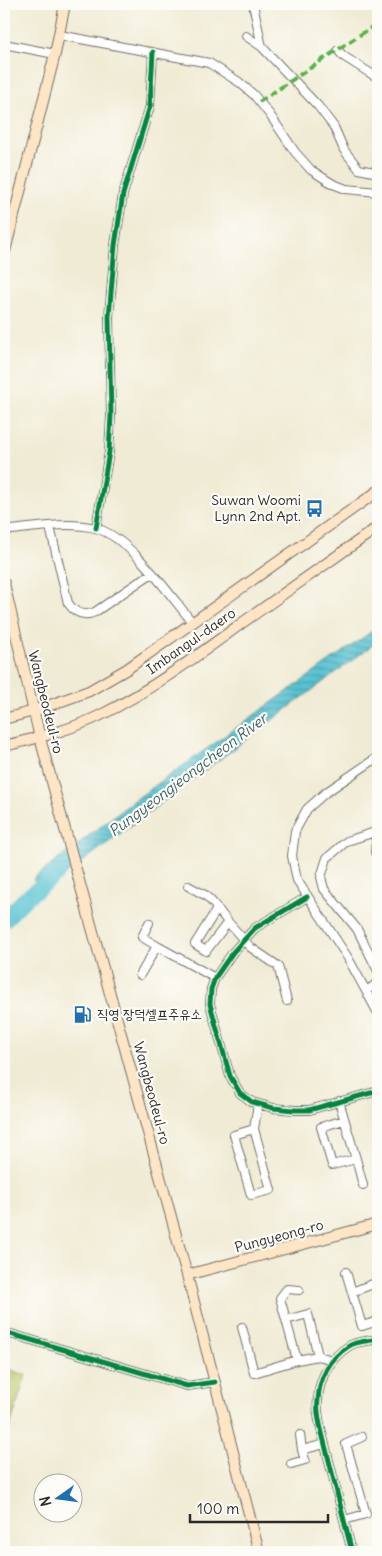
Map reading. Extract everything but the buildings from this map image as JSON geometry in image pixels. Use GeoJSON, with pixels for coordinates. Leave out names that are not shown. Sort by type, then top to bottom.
{"type":"FeatureCollection","features":[{"type":"Feature","properties":{"kind":"main road"},"geometry":{"type":"LineString","coordinates":[[4,255],[56,54],[65,4]]}},
{"type":"Feature","properties":{"kind":"main road","name":"Imbangul-daero"},"geometry":{"type":"LineString","coordinates":[[4,719],[89,692],[127,669],[378,491]]}},
{"type":"Feature","properties":{"kind":"main road","name":"Imbangul-daero"},"geometry":{"type":"LineString","coordinates":[[4,746],[40,738],[101,715],[136,696],[194,658],[378,527]]}},
{"type":"Feature","properties":{"kind":"main road","name":"Wangbeodeul-ro"},"geometry":{"type":"LineString","coordinates":[[4,583],[40,738],[187,1275],[259,1552]]}},
{"type":"Feature","properties":{"kind":"main road","name":"Pungyeong-ro"},"geometry":{"type":"LineString","coordinates":[[187,1275],[378,1224]]}},
{"type":"Feature","properties":{"kind":"street"},"geometry":{"type":"LineString","coordinates":[[253,4],[262,46]]}},
{"type":"Feature","properties":{"kind":"street"},"geometry":{"type":"LineString","coordinates":[[59,34],[209,63],[239,82],[254,95],[295,152],[311,170],[333,184],[346,189],[378,192]]}},
{"type":"Feature","properties":{"kind":"street"},"geometry":{"type":"LineString","coordinates":[[246,36],[262,46],[318,106],[334,127],[344,150],[359,169],[378,173]]}},
{"type":"Feature","properties":{"kind":"street"},"geometry":{"type":"LineString","coordinates":[[4,44],[56,54]]}},
{"type":"Feature","properties":{"kind":"street"},"geometry":{"type":"LineString","coordinates":[[338,50],[343,56],[378,78]]}},
{"type":"Feature","properties":{"kind":"street"},"geometry":{"type":"LineString","coordinates":[[96,528],[109,452],[112,416],[109,317],[115,245],[123,194],[150,106],[153,52]]}},
{"type":"Feature","properties":{"kind":"street","name":"Imbangul-daero"},"geometry":{"type":"LineString","coordinates":[[4,531],[71,525],[96,528],[112,535],[126,545],[152,573],[192,622]]}},
{"type":"Feature","properties":{"kind":"street"},"geometry":{"type":"LineString","coordinates":[[50,527],[68,603],[73,610],[82,614],[95,612],[152,573]]}},
{"type":"Feature","properties":{"kind":"street"},"geometry":{"type":"LineString","coordinates":[[378,757],[325,793],[307,809],[295,831],[292,856],[297,880],[348,958],[378,1013]]}},
{"type":"Feature","properties":{"kind":"street"},"geometry":{"type":"LineString","coordinates":[[374,852],[378,832],[347,841],[327,858],[321,877],[324,888],[356,929],[378,971]]}},
{"type":"Feature","properties":{"kind":"street"},"geometry":{"type":"LineString","coordinates":[[188,886],[205,895],[250,947],[278,966],[287,1001]]}},
{"type":"Feature","properties":{"kind":"street"},"geometry":{"type":"LineString","coordinates":[[307,897],[255,928],[215,978],[211,989],[210,1004],[230,1076],[240,1093],[258,1104],[273,1108],[309,1110],[378,1091]]}},
{"type":"Feature","properties":{"kind":"street"},"geometry":{"type":"LineString","coordinates":[[217,909],[195,944],[206,951],[228,922]]}},
{"type":"Feature","properties":{"kind":"street"},"geometry":{"type":"LineString","coordinates":[[149,923],[142,937],[215,978]]}},
{"type":"Feature","properties":{"kind":"street"},"geometry":{"type":"LineString","coordinates":[[140,975],[157,946]]}},
{"type":"Feature","properties":{"kind":"street"},"geometry":{"type":"LineString","coordinates":[[366,991],[378,982]]}},
{"type":"Feature","properties":{"kind":"street"},"geometry":{"type":"LineString","coordinates":[[339,1102],[363,1185]]}},
{"type":"Feature","properties":{"kind":"street"},"geometry":{"type":"LineString","coordinates":[[254,1129],[234,1135],[251,1195],[271,1190],[254,1129],[258,1104]]}},
{"type":"Feature","properties":{"kind":"street"},"geometry":{"type":"LineString","coordinates":[[344,1120],[321,1127],[332,1165],[356,1158]]}},
{"type":"Feature","properties":{"kind":"street"},"geometry":{"type":"LineString","coordinates":[[346,1272],[362,1326],[378,1321]]}},
{"type":"Feature","properties":{"kind":"street"},"geometry":{"type":"LineString","coordinates":[[352,1292],[378,1282]]}},
{"type":"Feature","properties":{"kind":"street"},"geometry":{"type":"LineString","coordinates":[[297,1360],[280,1298],[287,1289],[299,1290]]}},
{"type":"Feature","properties":{"kind":"street"},"geometry":{"type":"LineString","coordinates":[[286,1320],[308,1314],[318,1356]]}},
{"type":"Feature","properties":{"kind":"street"},"geometry":{"type":"LineString","coordinates":[[242,1328],[254,1373],[297,1360],[318,1356],[333,1360]]}},
{"type":"Feature","properties":{"kind":"street"},"geometry":{"type":"LineString","coordinates":[[4,1332],[187,1386],[215,1382]]}},
{"type":"Feature","properties":{"kind":"street"},"geometry":{"type":"LineString","coordinates":[[352,1552],[325,1444],[318,1411],[318,1399],[325,1370],[333,1360],[350,1345],[378,1339]]}},
{"type":"Feature","properties":{"kind":"street"},"geometry":{"type":"LineString","coordinates":[[290,1464],[304,1460],[300,1435]]}},
{"type":"Feature","properties":{"kind":"street"},"geometry":{"type":"LineString","coordinates":[[344,1520],[366,1514],[346,1444],[362,1437]]}},
{"type":"Feature","properties":{"kind":"street"},"geometry":{"type":"LineString","coordinates":[[302,1450],[325,1444]]}},
{"type":"Feature","properties":{"kind":"green space"},"geometry":{"type":"Polygon","coordinates":[[[4,1368],[26,1375],[4,1446],[4,1368]]]}},
{"type":"Feature","properties":{"kind":"water"},"geometry":{"type":"Polygon","coordinates":[[[378,627],[378,641],[42,892],[33,879],[132,802],[378,627]]]}},
{"type":"Feature","properties":{"kind":"waterway","name":"Pungyeongjeongcheon River"},"geometry":{"type":"LineString","coordinates":[[4,920],[26,898],[57,874]]}},
{"type":"Feature","properties":{"kind":"marked path"},"geometry":{"type":"LineString","coordinates":[[259,102],[378,23]]}},
{"type":"Feature","properties":{"kind":"cycle path"},"geometry":{"type":"LineString","coordinates":[[96,528],[109,452],[111,416],[109,317],[115,245],[123,194],[150,106],[153,52]]}},
{"type":"Feature","properties":{"kind":"cycle path"},"geometry":{"type":"LineString","coordinates":[[307,897],[255,928],[233,952],[215,978],[211,989],[210,1004],[230,1076],[240,1093],[252,1102],[273,1108],[309,1110],[378,1091]]}},
{"type":"Feature","properties":{"kind":"cycle path"},"geometry":{"type":"LineString","coordinates":[[4,1332],[187,1386],[215,1382]]}},
{"type":"Feature","properties":{"kind":"cycle path"},"geometry":{"type":"LineString","coordinates":[[352,1552],[319,1421],[319,1392],[323,1376],[336,1356],[355,1343],[378,1339]]}},
{"type":"Feature","properties":{"kind":"place","name":"Suwan Woomi Lynn 2nd Apt."},"geometry":{"type":"Point","coordinates":[315,508]}},
{"type":"Feature","properties":{"kind":"place","name":"직영 장덕셀프주유소"},"geometry":{"type":"Point","coordinates":[83,1014]}}]}
